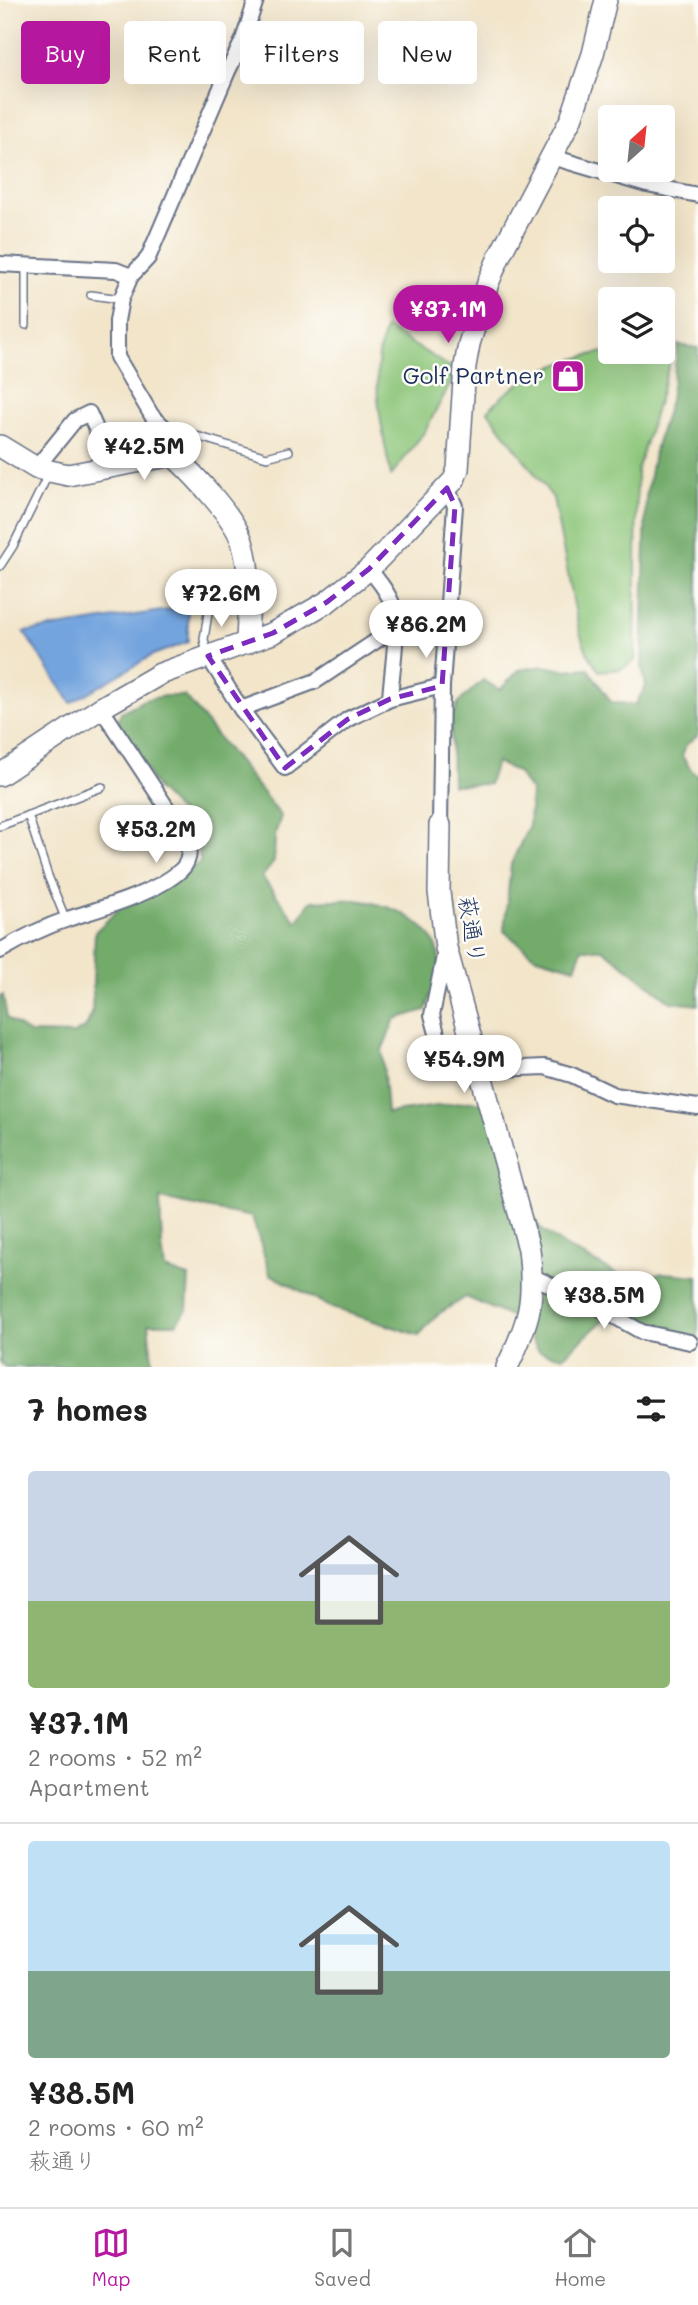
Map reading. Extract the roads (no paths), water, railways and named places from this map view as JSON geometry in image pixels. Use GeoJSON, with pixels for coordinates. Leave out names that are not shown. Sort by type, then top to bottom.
{"type":"FeatureCollection","features":[{"type":"Feature","properties":{"kind":"street"},"geometry":{"type":"LineString","coordinates":[[247,643],[248,598],[243,543],[229,519],[191,472],[173,455],[163,426],[152,416],[117,357],[117,321],[121,299],[131,276],[148,258],[243,40],[256,0]]}},
{"type":"Feature","properties":{"kind":"street"},"geometry":{"type":"LineString","coordinates":[[0,775],[101,708],[160,674],[247,643],[304,617],[369,569],[447,488],[457,475],[465,366],[488,283],[577,103],[593,54],[606,0]]}},
{"type":"Feature","properties":{"kind":"street"},"geometry":{"type":"LineString","coordinates":[[552,157],[648,185],[698,195]]}},
{"type":"Feature","properties":{"kind":"street"},"geometry":{"type":"LineString","coordinates":[[0,264],[116,270],[131,276]]}},
{"type":"Feature","properties":{"kind":"street"},"geometry":{"type":"LineString","coordinates":[[43,470],[75,420],[89,413],[113,467]]}},
{"type":"Feature","properties":{"kind":"street"},"geometry":{"type":"LineString","coordinates":[[0,446],[43,470],[68,475],[173,455]]}},
{"type":"Feature","properties":{"kind":"street","name":"萩通り"},"geometry":{"type":"LineString","coordinates":[[447,488],[455,506],[442,686],[439,892],[446,948],[529,1249],[533,1277],[529,1314],[521,1341],[507,1367]]}},
{"type":"Feature","properties":{"kind":"street"},"geometry":{"type":"LineString","coordinates":[[369,569],[394,607],[390,699]]}},
{"type":"Feature","properties":{"kind":"street"},"geometry":{"type":"LineString","coordinates":[[241,709],[316,681],[379,639],[395,625]]}},
{"type":"Feature","properties":{"kind":"street"},"geometry":{"type":"LineString","coordinates":[[208,656],[241,709],[285,768],[348,719],[390,699],[442,686]]}},
{"type":"Feature","properties":{"kind":"street"},"geometry":{"type":"LineString","coordinates":[[0,951],[26,936],[66,920],[115,905],[167,880],[183,869],[190,851],[188,840],[101,708]]}},
{"type":"Feature","properties":{"kind":"street"},"geometry":{"type":"LineString","coordinates":[[446,948],[432,1015],[443,1056],[478,1067],[545,1068],[572,1075],[614,1095],[698,1107]]}},
{"type":"Feature","properties":{"kind":"street"},"geometry":{"type":"LineString","coordinates":[[533,1277],[587,1301],[642,1332],[690,1342]]}},
{"type":"Feature","properties":{"kind":"lane"},"geometry":{"type":"LineString","coordinates":[[26,264],[26,325]]}},
{"type":"Feature","properties":{"kind":"lane"},"geometry":{"type":"LineString","coordinates":[[91,295],[121,299]]}},
{"type":"Feature","properties":{"kind":"lane"},"geometry":{"type":"LineString","coordinates":[[163,426],[267,457],[289,451]]}},
{"type":"Feature","properties":{"kind":"lane"},"geometry":{"type":"LineString","coordinates":[[0,566],[13,546],[43,470]]}},
{"type":"Feature","properties":{"kind":"lane"},"geometry":{"type":"LineString","coordinates":[[208,656],[204,639],[209,607],[212,603],[248,598]]}},
{"type":"Feature","properties":{"kind":"lane"},"geometry":{"type":"LineString","coordinates":[[0,826],[102,787]]}},
{"type":"Feature","properties":{"kind":"lane"},"geometry":{"type":"LineString","coordinates":[[28,815],[66,920]]}},
{"type":"Feature","properties":{"kind":"water"},"geometry":{"type":"Polygon","coordinates":[[[188,607],[188,642],[153,655],[71,703],[24,632],[188,607]]]}},
{"type":"Feature","properties":{"kind":"place","name":"Golf Partner"},"geometry":{"type":"Point","coordinates":[568,376]}}]}
